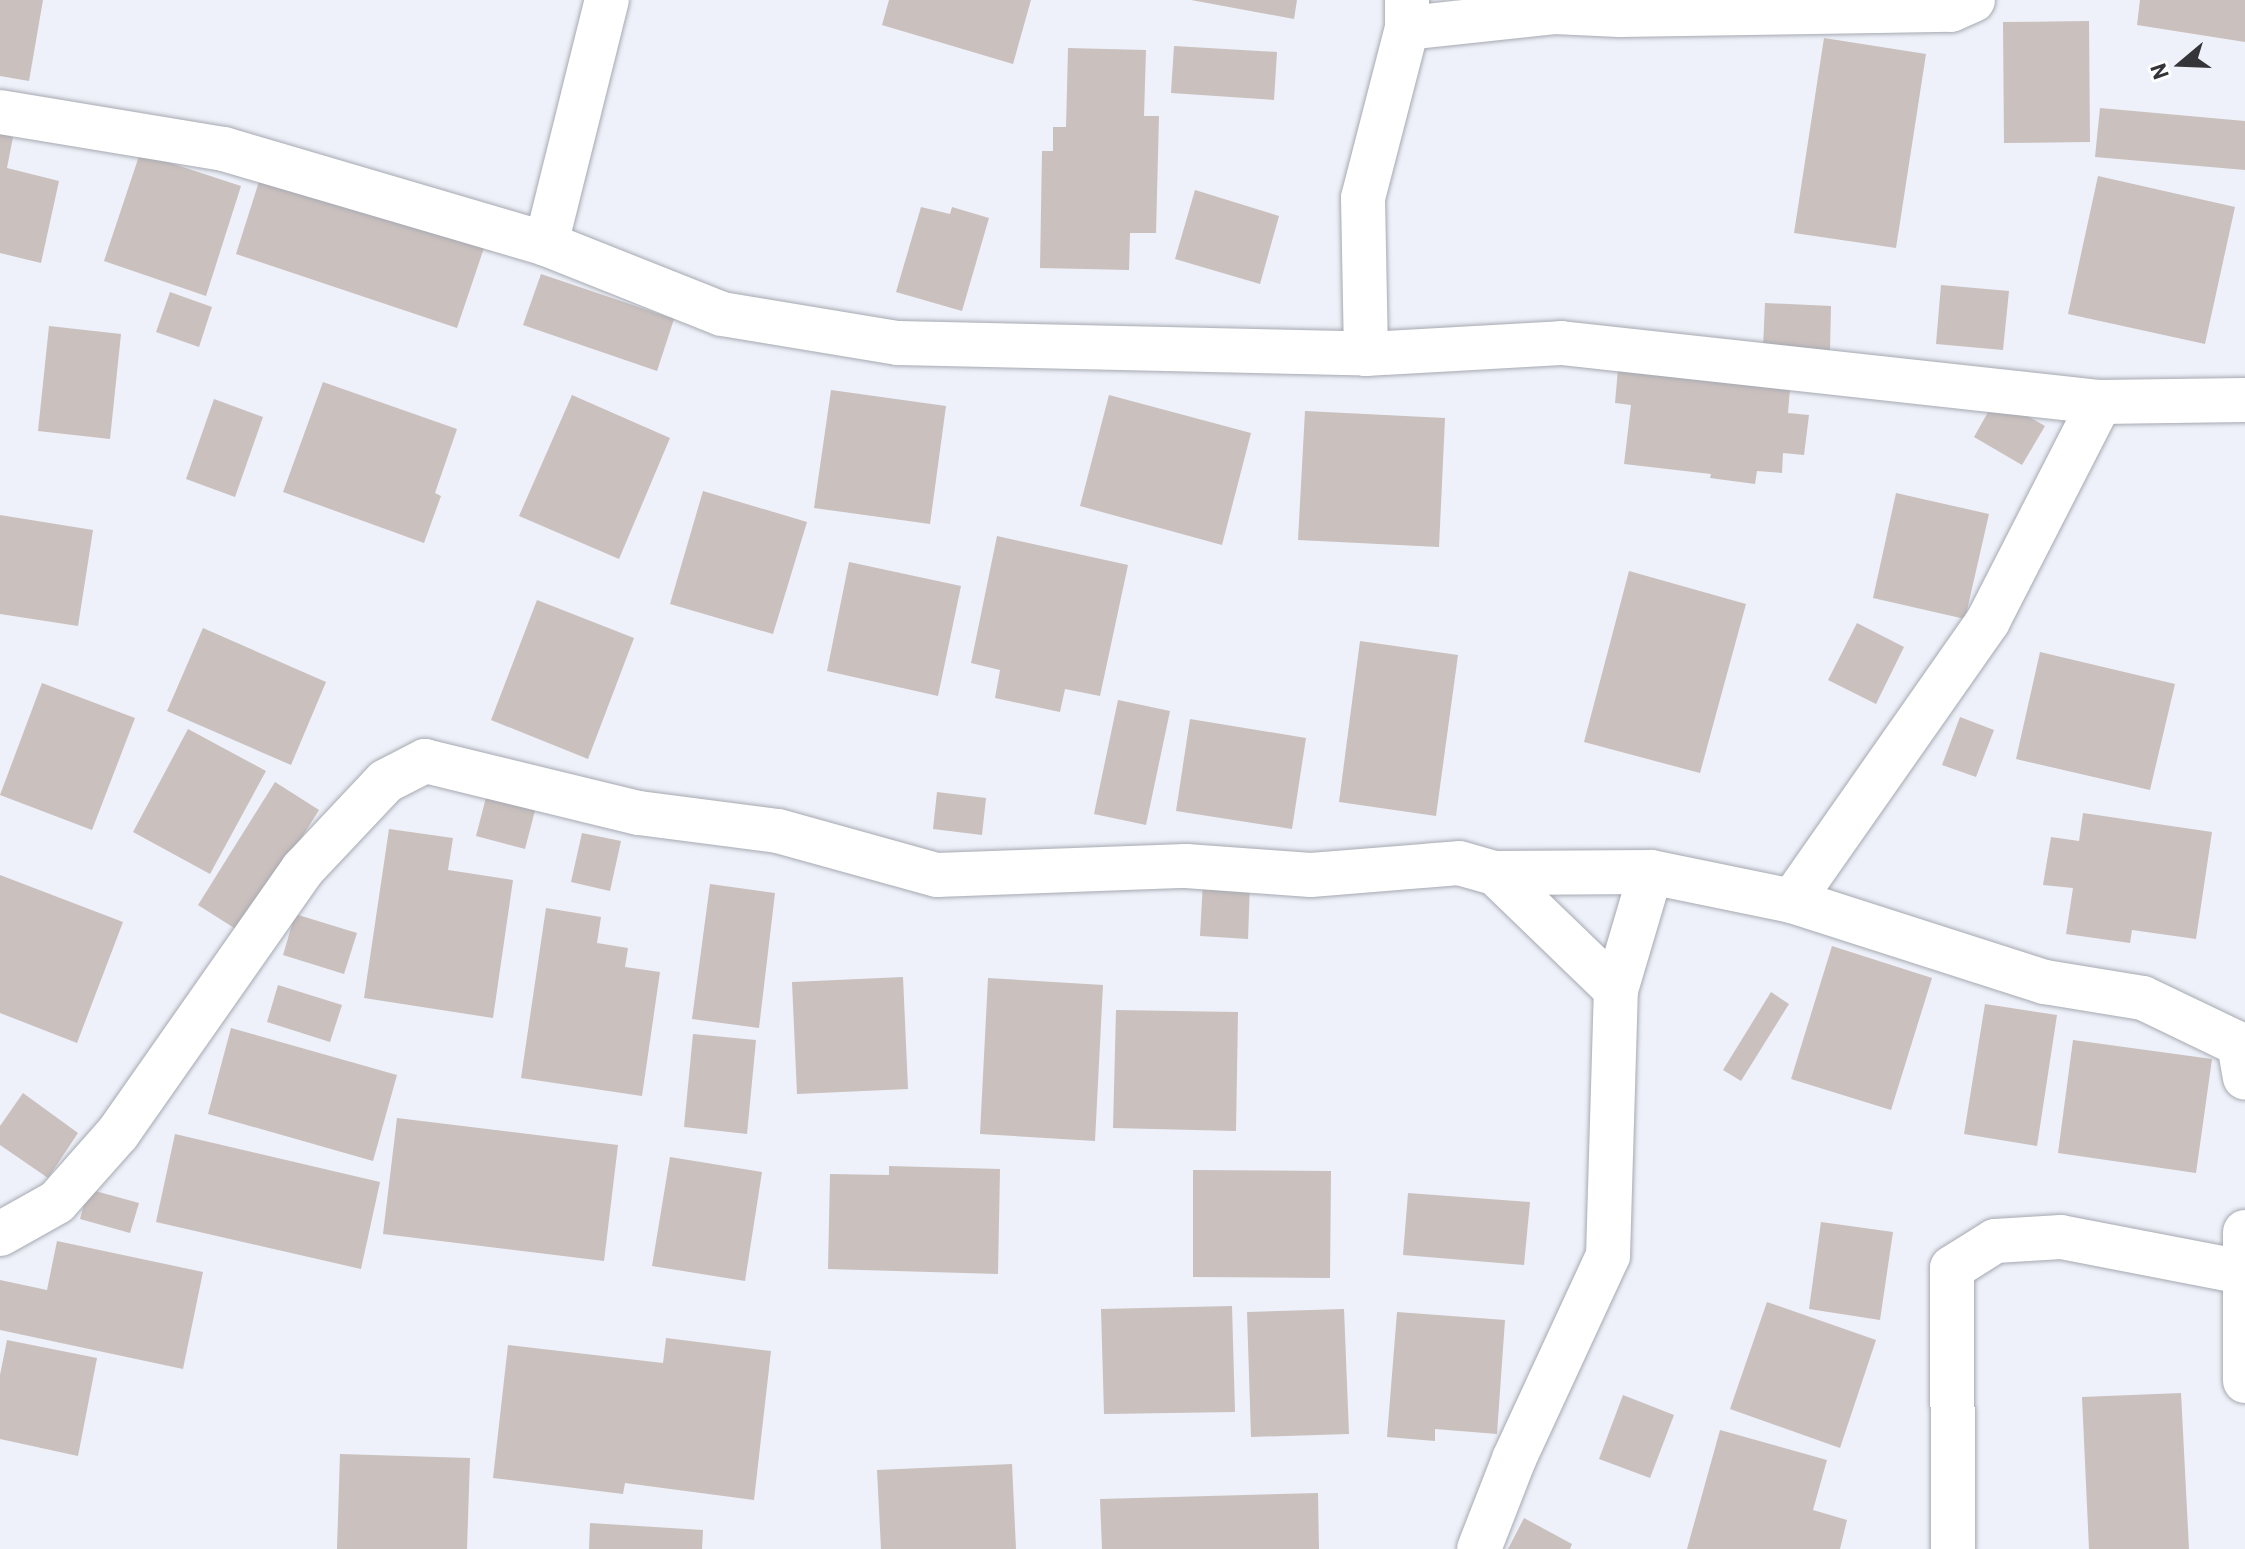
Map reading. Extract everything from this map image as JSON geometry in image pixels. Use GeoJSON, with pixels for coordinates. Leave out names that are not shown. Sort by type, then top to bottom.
{"type":"FeatureCollection","features":[{"type":"Feature","properties":{"kind":"street"},"geometry":{"type":"LineString","coordinates":[[546,244],[607,0]]}},
{"type":"Feature","properties":{"kind":"street"},"geometry":{"type":"LineString","coordinates":[[1366,354],[1363,198],[1407,14],[1554,12],[1620,15],[1951,10],[1973,0]]}},
{"type":"Feature","properties":{"kind":"street"},"geometry":{"type":"LineString","coordinates":[[0,112],[224,149],[546,244],[722,314],[898,343],[1366,354],[1561,343],[2100,402],[2244,396]]}},
{"type":"Feature","properties":{"kind":"street"},"geometry":{"type":"LineString","coordinates":[[1792,901],[1988,621],[2100,402]]}},
{"type":"Feature","properties":{"kind":"street"},"geometry":{"type":"LineString","coordinates":[[0,1234],[57,1202],[118,1133],[302,870],[386,781],[425,761],[639,813],[778,831],[937,875],[1186,866],[1311,875],[1459,863],[1495,873],[1651,872],[1792,901],[2045,982],[2143,998],[2239,1044],[2245,1077]]}},
{"type":"Feature","properties":{"kind":"street"},"geometry":{"type":"LineString","coordinates":[[1479,1549],[1514,1459],[1608,1256],[1616,990],[1651,872]]}},
{"type":"Feature","properties":{"kind":"street"},"geometry":{"type":"LineString","coordinates":[[1495,873],[1616,990]]}},
{"type":"Feature","properties":{"kind":"street"},"geometry":{"type":"LineString","coordinates":[[1953,1549],[1952,1268],[1995,1241],[2061,1237],[2244,1252],[2245,1381]]}},
{"type":"Feature","properties":{"kind":"building"},"geometry":{"type":"Polygon","coordinates":[[[0,0],[43,0],[29,81],[0,76],[0,0]]]}},
{"type":"Feature","properties":{"kind":"building"},"geometry":{"type":"Polygon","coordinates":[[[889,0],[1031,0],[1013,64],[882,25],[889,0]]]}},
{"type":"Feature","properties":{"kind":"building"},"geometry":{"type":"Polygon","coordinates":[[[1191,0],[1297,0],[1294,19],[1191,0]]]}},
{"type":"Feature","properties":{"kind":"building"},"geometry":{"type":"Polygon","coordinates":[[[2140,0],[2245,0],[2245,42],[2137,25],[2140,0]]]}},
{"type":"Feature","properties":{"kind":"building"},"geometry":{"type":"Polygon","coordinates":[[[2089,21],[2090,142],[2004,143],[2003,22],[2089,21]]]}},
{"type":"Feature","properties":{"kind":"building"},"geometry":{"type":"Polygon","coordinates":[[[1824,38],[1926,54],[1896,248],[1794,233],[1824,38]]]}},
{"type":"Feature","properties":{"kind":"building"},"geometry":{"type":"Polygon","coordinates":[[[1174,46],[1277,52],[1274,100],[1171,93],[1174,46]]]}},
{"type":"Feature","properties":{"kind":"building"},"geometry":{"type":"Polygon","coordinates":[[[1068,48],[1146,50],[1144,116],[1159,116],[1156,233],[1130,233],[1129,270],[1040,268],[1042,151],[1053,151],[1053,127],[1066,127],[1068,48]]]}},
{"type":"Feature","properties":{"kind":"building"},"geometry":{"type":"Polygon","coordinates":[[[2100,108],[2245,121],[2245,170],[2095,157],[2100,108]]]}},
{"type":"Feature","properties":{"kind":"building"},"geometry":{"type":"Polygon","coordinates":[[[0,134],[13,137],[7,168],[59,181],[41,263],[0,253],[0,134]]]}},
{"type":"Feature","properties":{"kind":"building"},"geometry":{"type":"Polygon","coordinates":[[[140,153],[241,186],[206,296],[104,261],[140,153]]]}},
{"type":"Feature","properties":{"kind":"building"},"geometry":{"type":"Polygon","coordinates":[[[262,172],[485,245],[457,328],[236,254],[262,172]]]}},
{"type":"Feature","properties":{"kind":"building"},"geometry":{"type":"Polygon","coordinates":[[[2098,176],[2235,207],[2205,344],[2068,314],[2098,176]]]}},
{"type":"Feature","properties":{"kind":"building"},"geometry":{"type":"Polygon","coordinates":[[[1195,190],[1279,216],[1260,284],[1175,259],[1195,190]]]}},
{"type":"Feature","properties":{"kind":"building"},"geometry":{"type":"Polygon","coordinates":[[[921,207],[950,214],[952,207],[989,218],[962,311],[896,292],[921,207]]]}},
{"type":"Feature","properties":{"kind":"building"},"geometry":{"type":"Polygon","coordinates":[[[541,274],[674,319],[657,371],[523,325],[541,274]]]}},
{"type":"Feature","properties":{"kind":"building"},"geometry":{"type":"Polygon","coordinates":[[[1941,285],[2009,291],[2003,350],[1936,344],[1941,285]]]}},
{"type":"Feature","properties":{"kind":"building"},"geometry":{"type":"Polygon","coordinates":[[[170,292],[212,307],[199,347],[156,332],[170,292]]]}},
{"type":"Feature","properties":{"kind":"building"},"geometry":{"type":"Polygon","coordinates":[[[1765,303],[1831,306],[1830,351],[1763,348],[1765,303]]]}},
{"type":"Feature","properties":{"kind":"building"},"geometry":{"type":"Polygon","coordinates":[[[49,326],[121,334],[110,439],[38,431],[49,326]]]}},
{"type":"Feature","properties":{"kind":"building"},"geometry":{"type":"Polygon","coordinates":[[[1618,369],[1790,389],[1788,413],[1809,415],[1804,455],[1783,453],[1782,473],[1757,471],[1755,484],[1710,478],[1711,474],[1624,464],[1631,405],[1615,403],[1618,369]]]}},
{"type":"Feature","properties":{"kind":"building"},"geometry":{"type":"Polygon","coordinates":[[[323,382],[457,429],[435,493],[441,496],[424,543],[283,492],[323,382]]]}},
{"type":"Feature","properties":{"kind":"building"},"geometry":{"type":"Polygon","coordinates":[[[831,390],[946,406],[930,524],[814,508],[831,390]]]}},
{"type":"Feature","properties":{"kind":"building"},"geometry":{"type":"Polygon","coordinates":[[[572,395],[670,438],[619,559],[519,516],[572,395]]]}},
{"type":"Feature","properties":{"kind":"building"},"geometry":{"type":"Polygon","coordinates":[[[1109,395],[1251,433],[1222,545],[1080,506],[1109,395]]]}},
{"type":"Feature","properties":{"kind":"building"},"geometry":{"type":"Polygon","coordinates":[[[1996,398],[2045,426],[2022,465],[1974,437],[1996,398]]]}},
{"type":"Feature","properties":{"kind":"building"},"geometry":{"type":"Polygon","coordinates":[[[214,399],[263,417],[235,497],[186,479],[214,399]]]}},
{"type":"Feature","properties":{"kind":"building"},"geometry":{"type":"Polygon","coordinates":[[[1305,411],[1445,418],[1439,547],[1298,540],[1305,411]]]}},
{"type":"Feature","properties":{"kind":"building"},"geometry":{"type":"Polygon","coordinates":[[[703,491],[807,522],[773,634],[670,604],[703,491]]]}},
{"type":"Feature","properties":{"kind":"building"},"geometry":{"type":"Polygon","coordinates":[[[1896,493],[1989,514],[1965,619],[1873,598],[1896,493]]]}},
{"type":"Feature","properties":{"kind":"building"},"geometry":{"type":"Polygon","coordinates":[[[0,515],[93,530],[78,626],[0,614],[0,515]]]}},
{"type":"Feature","properties":{"kind":"building"},"geometry":{"type":"Polygon","coordinates":[[[997,536],[1128,565],[1100,696],[1065,689],[1060,712],[995,698],[1000,670],[971,663],[997,536]]]}},
{"type":"Feature","properties":{"kind":"building"},"geometry":{"type":"Polygon","coordinates":[[[849,562],[961,586],[938,696],[827,671],[849,562]]]}},
{"type":"Feature","properties":{"kind":"building"},"geometry":{"type":"Polygon","coordinates":[[[1629,571],[1746,604],[1700,773],[1584,742],[1629,571]]]}},
{"type":"Feature","properties":{"kind":"building"},"geometry":{"type":"Polygon","coordinates":[[[537,600],[634,638],[588,759],[491,720],[537,600]]]}},
{"type":"Feature","properties":{"kind":"building"},"geometry":{"type":"Polygon","coordinates":[[[1857,623],[1904,647],[1876,704],[1828,680],[1857,623]]]}},
{"type":"Feature","properties":{"kind":"building"},"geometry":{"type":"Polygon","coordinates":[[[203,628],[326,682],[291,765],[167,711],[203,628]]]}},
{"type":"Feature","properties":{"kind":"building"},"geometry":{"type":"Polygon","coordinates":[[[1360,641],[1458,655],[1436,816],[1339,802],[1360,641]]]}},
{"type":"Feature","properties":{"kind":"building"},"geometry":{"type":"Polygon","coordinates":[[[2040,652],[2175,684],[2150,790],[2016,759],[2040,652]]]}},
{"type":"Feature","properties":{"kind":"building"},"geometry":{"type":"Polygon","coordinates":[[[42,683],[135,718],[92,830],[0,795],[42,683]]]}},
{"type":"Feature","properties":{"kind":"building"},"geometry":{"type":"Polygon","coordinates":[[[1118,700],[1170,711],[1146,825],[1094,814],[1118,700]]]}},
{"type":"Feature","properties":{"kind":"building"},"geometry":{"type":"Polygon","coordinates":[[[1960,717],[1994,730],[1976,777],[1942,765],[1960,717]]]}},
{"type":"Feature","properties":{"kind":"building"},"geometry":{"type":"Polygon","coordinates":[[[1190,719],[1306,738],[1292,829],[1176,811],[1190,719]]]}},
{"type":"Feature","properties":{"kind":"building"},"geometry":{"type":"Polygon","coordinates":[[[188,729],[266,771],[210,874],[133,832],[188,729]]]}},
{"type":"Feature","properties":{"kind":"building"},"geometry":{"type":"Polygon","coordinates":[[[275,782],[319,810],[242,933],[198,905],[275,782]]]}},
{"type":"Feature","properties":{"kind":"building"},"geometry":{"type":"Polygon","coordinates":[[[489,786],[538,799],[525,849],[476,836],[489,786]]]}},
{"type":"Feature","properties":{"kind":"building"},"geometry":{"type":"Polygon","coordinates":[[[937,792],[986,798],[982,835],[933,829],[937,792]]]}},
{"type":"Feature","properties":{"kind":"building"},"geometry":{"type":"Polygon","coordinates":[[[2083,813],[2212,832],[2196,939],[2132,930],[2130,943],[2066,934],[2073,888],[2043,885],[2051,837],[2079,841],[2083,813]]]}},
{"type":"Feature","properties":{"kind":"building"},"geometry":{"type":"Polygon","coordinates":[[[389,829],[453,838],[448,870],[513,880],[493,1018],[364,998],[389,829]]]}},
{"type":"Feature","properties":{"kind":"building"},"geometry":{"type":"Polygon","coordinates":[[[582,833],[621,841],[610,891],[571,882],[582,833]]]}},
{"type":"Feature","properties":{"kind":"building"},"geometry":{"type":"Polygon","coordinates":[[[0,875],[123,922],[77,1043],[0,1013],[0,875]]]}},
{"type":"Feature","properties":{"kind":"building"},"geometry":{"type":"Polygon","coordinates":[[[1203,882],[1250,883],[1248,939],[1200,936],[1203,882]]]}},
{"type":"Feature","properties":{"kind":"building"},"geometry":{"type":"Polygon","coordinates":[[[710,884],[775,893],[759,1028],[692,1019],[710,884]]]}},
{"type":"Feature","properties":{"kind":"building"},"geometry":{"type":"Polygon","coordinates":[[[546,908],[601,917],[597,943],[628,948],[625,967],[660,972],[642,1096],[521,1078],[546,908]]]}},
{"type":"Feature","properties":{"kind":"building"},"geometry":{"type":"Polygon","coordinates":[[[295,914],[357,933],[344,974],[283,955],[295,914]]]}},
{"type":"Feature","properties":{"kind":"building"},"geometry":{"type":"Polygon","coordinates":[[[1832,946],[1932,978],[1891,1110],[1791,1079],[1832,946]]]}},
{"type":"Feature","properties":{"kind":"building"},"geometry":{"type":"Polygon","coordinates":[[[903,977],[908,1089],[797,1094],[792,982],[903,977]]]}},
{"type":"Feature","properties":{"kind":"building"},"geometry":{"type":"Polygon","coordinates":[[[988,978],[1103,985],[1095,1141],[980,1134],[988,978]]]}},
{"type":"Feature","properties":{"kind":"building"},"geometry":{"type":"Polygon","coordinates":[[[278,985],[342,1005],[330,1042],[267,1022],[278,985]]]}},
{"type":"Feature","properties":{"kind":"building"},"geometry":{"type":"Polygon","coordinates":[[[1771,992],[1789,1004],[1741,1081],[1723,1070],[1771,992]]]}},
{"type":"Feature","properties":{"kind":"building"},"geometry":{"type":"Polygon","coordinates":[[[1985,1004],[2057,1015],[2037,1146],[1964,1134],[1985,1004]]]}},
{"type":"Feature","properties":{"kind":"building"},"geometry":{"type":"Polygon","coordinates":[[[1116,1010],[1238,1012],[1236,1131],[1113,1128],[1116,1010]]]}},
{"type":"Feature","properties":{"kind":"building"},"geometry":{"type":"Polygon","coordinates":[[[231,1028],[397,1075],[373,1161],[208,1114],[231,1028]]]}},
{"type":"Feature","properties":{"kind":"building"},"geometry":{"type":"Polygon","coordinates":[[[693,1034],[756,1040],[747,1134],[684,1127],[693,1034]]]}},
{"type":"Feature","properties":{"kind":"building"},"geometry":{"type":"Polygon","coordinates":[[[2073,1040],[2212,1059],[2196,1173],[2058,1153],[2073,1040]]]}},
{"type":"Feature","properties":{"kind":"building"},"geometry":{"type":"Polygon","coordinates":[[[23,1093],[78,1133],[48,1178],[0,1145],[0,1126],[23,1093]]]}},
{"type":"Feature","properties":{"kind":"building"},"geometry":{"type":"Polygon","coordinates":[[[397,1118],[618,1145],[604,1261],[383,1234],[397,1118]]]}},
{"type":"Feature","properties":{"kind":"building"},"geometry":{"type":"Polygon","coordinates":[[[175,1134],[380,1182],[361,1269],[156,1222],[175,1134]]]}},
{"type":"Feature","properties":{"kind":"building"},"geometry":{"type":"Polygon","coordinates":[[[670,1157],[762,1172],[745,1281],[652,1266],[670,1157]]]}},
{"type":"Feature","properties":{"kind":"building"},"geometry":{"type":"Polygon","coordinates":[[[889,1166],[1000,1169],[998,1274],[828,1269],[830,1174],[889,1175],[889,1166]]]}},
{"type":"Feature","properties":{"kind":"building"},"geometry":{"type":"Polygon","coordinates":[[[1193,1170],[1331,1171],[1330,1278],[1193,1277],[1193,1170]]]}},
{"type":"Feature","properties":{"kind":"building"},"geometry":{"type":"Polygon","coordinates":[[[88,1189],[139,1203],[130,1233],[80,1219],[88,1189]]]}},
{"type":"Feature","properties":{"kind":"building"},"geometry":{"type":"Polygon","coordinates":[[[1408,1193],[1530,1202],[1524,1265],[1403,1255],[1408,1193]]]}},
{"type":"Feature","properties":{"kind":"building"},"geometry":{"type":"Polygon","coordinates":[[[1821,1222],[1893,1232],[1880,1320],[1809,1309],[1821,1222]]]}},
{"type":"Feature","properties":{"kind":"building"},"geometry":{"type":"Polygon","coordinates":[[[57,1241],[203,1272],[183,1369],[0,1330],[0,1280],[47,1290],[57,1241]]]}},
{"type":"Feature","properties":{"kind":"building"},"geometry":{"type":"Polygon","coordinates":[[[1767,1302],[1876,1340],[1840,1448],[1730,1409],[1767,1302]]]}},
{"type":"Feature","properties":{"kind":"building"},"geometry":{"type":"Polygon","coordinates":[[[1232,1306],[1235,1412],[1104,1414],[1101,1309],[1232,1306]]]}},
{"type":"Feature","properties":{"kind":"building"},"geometry":{"type":"Polygon","coordinates":[[[1344,1309],[1349,1434],[1251,1437],[1247,1312],[1344,1309]]]}},
{"type":"Feature","properties":{"kind":"building"},"geometry":{"type":"Polygon","coordinates":[[[1397,1312],[1505,1320],[1497,1434],[1435,1429],[1435,1441],[1387,1437],[1397,1312]]]}},
{"type":"Feature","properties":{"kind":"building"},"geometry":{"type":"Polygon","coordinates":[[[666,1338],[771,1351],[754,1500],[625,1483],[623,1494],[493,1478],[508,1345],[663,1363],[666,1338]]]}},
{"type":"Feature","properties":{"kind":"building"},"geometry":{"type":"Polygon","coordinates":[[[7,1340],[97,1358],[78,1456],[0,1439],[0,1375],[7,1340]]]}},
{"type":"Feature","properties":{"kind":"building"},"geometry":{"type":"Polygon","coordinates":[[[2181,1393],[2189,1549],[2089,1549],[2082,1397],[2181,1393]]]}},
{"type":"Feature","properties":{"kind":"building"},"geometry":{"type":"Polygon","coordinates":[[[1623,1395],[1674,1415],[1650,1478],[1599,1459],[1623,1395]]]}},
{"type":"Feature","properties":{"kind":"building"},"geometry":{"type":"Polygon","coordinates":[[[1720,1430],[1827,1460],[1813,1510],[1847,1520],[1840,1549],[1687,1549],[1720,1430]]]}},
{"type":"Feature","properties":{"kind":"building"},"geometry":{"type":"Polygon","coordinates":[[[340,1454],[470,1458],[467,1549],[337,1549],[340,1454]]]}},
{"type":"Feature","properties":{"kind":"building"},"geometry":{"type":"Polygon","coordinates":[[[1012,1464],[1016,1549],[881,1549],[877,1470],[1012,1464]]]}},
{"type":"Feature","properties":{"kind":"building"},"geometry":{"type":"Polygon","coordinates":[[[1318,1493],[1319,1549],[1102,1549],[1100,1499],[1318,1493]]]}},
{"type":"Feature","properties":{"kind":"building"},"geometry":{"type":"Polygon","coordinates":[[[1524,1518],[1572,1544],[1570,1549],[1508,1549],[1524,1518]]]}},
{"type":"Feature","properties":{"kind":"building"},"geometry":{"type":"Polygon","coordinates":[[[590,1523],[703,1530],[702,1549],[589,1549],[590,1523]]]}}]}
